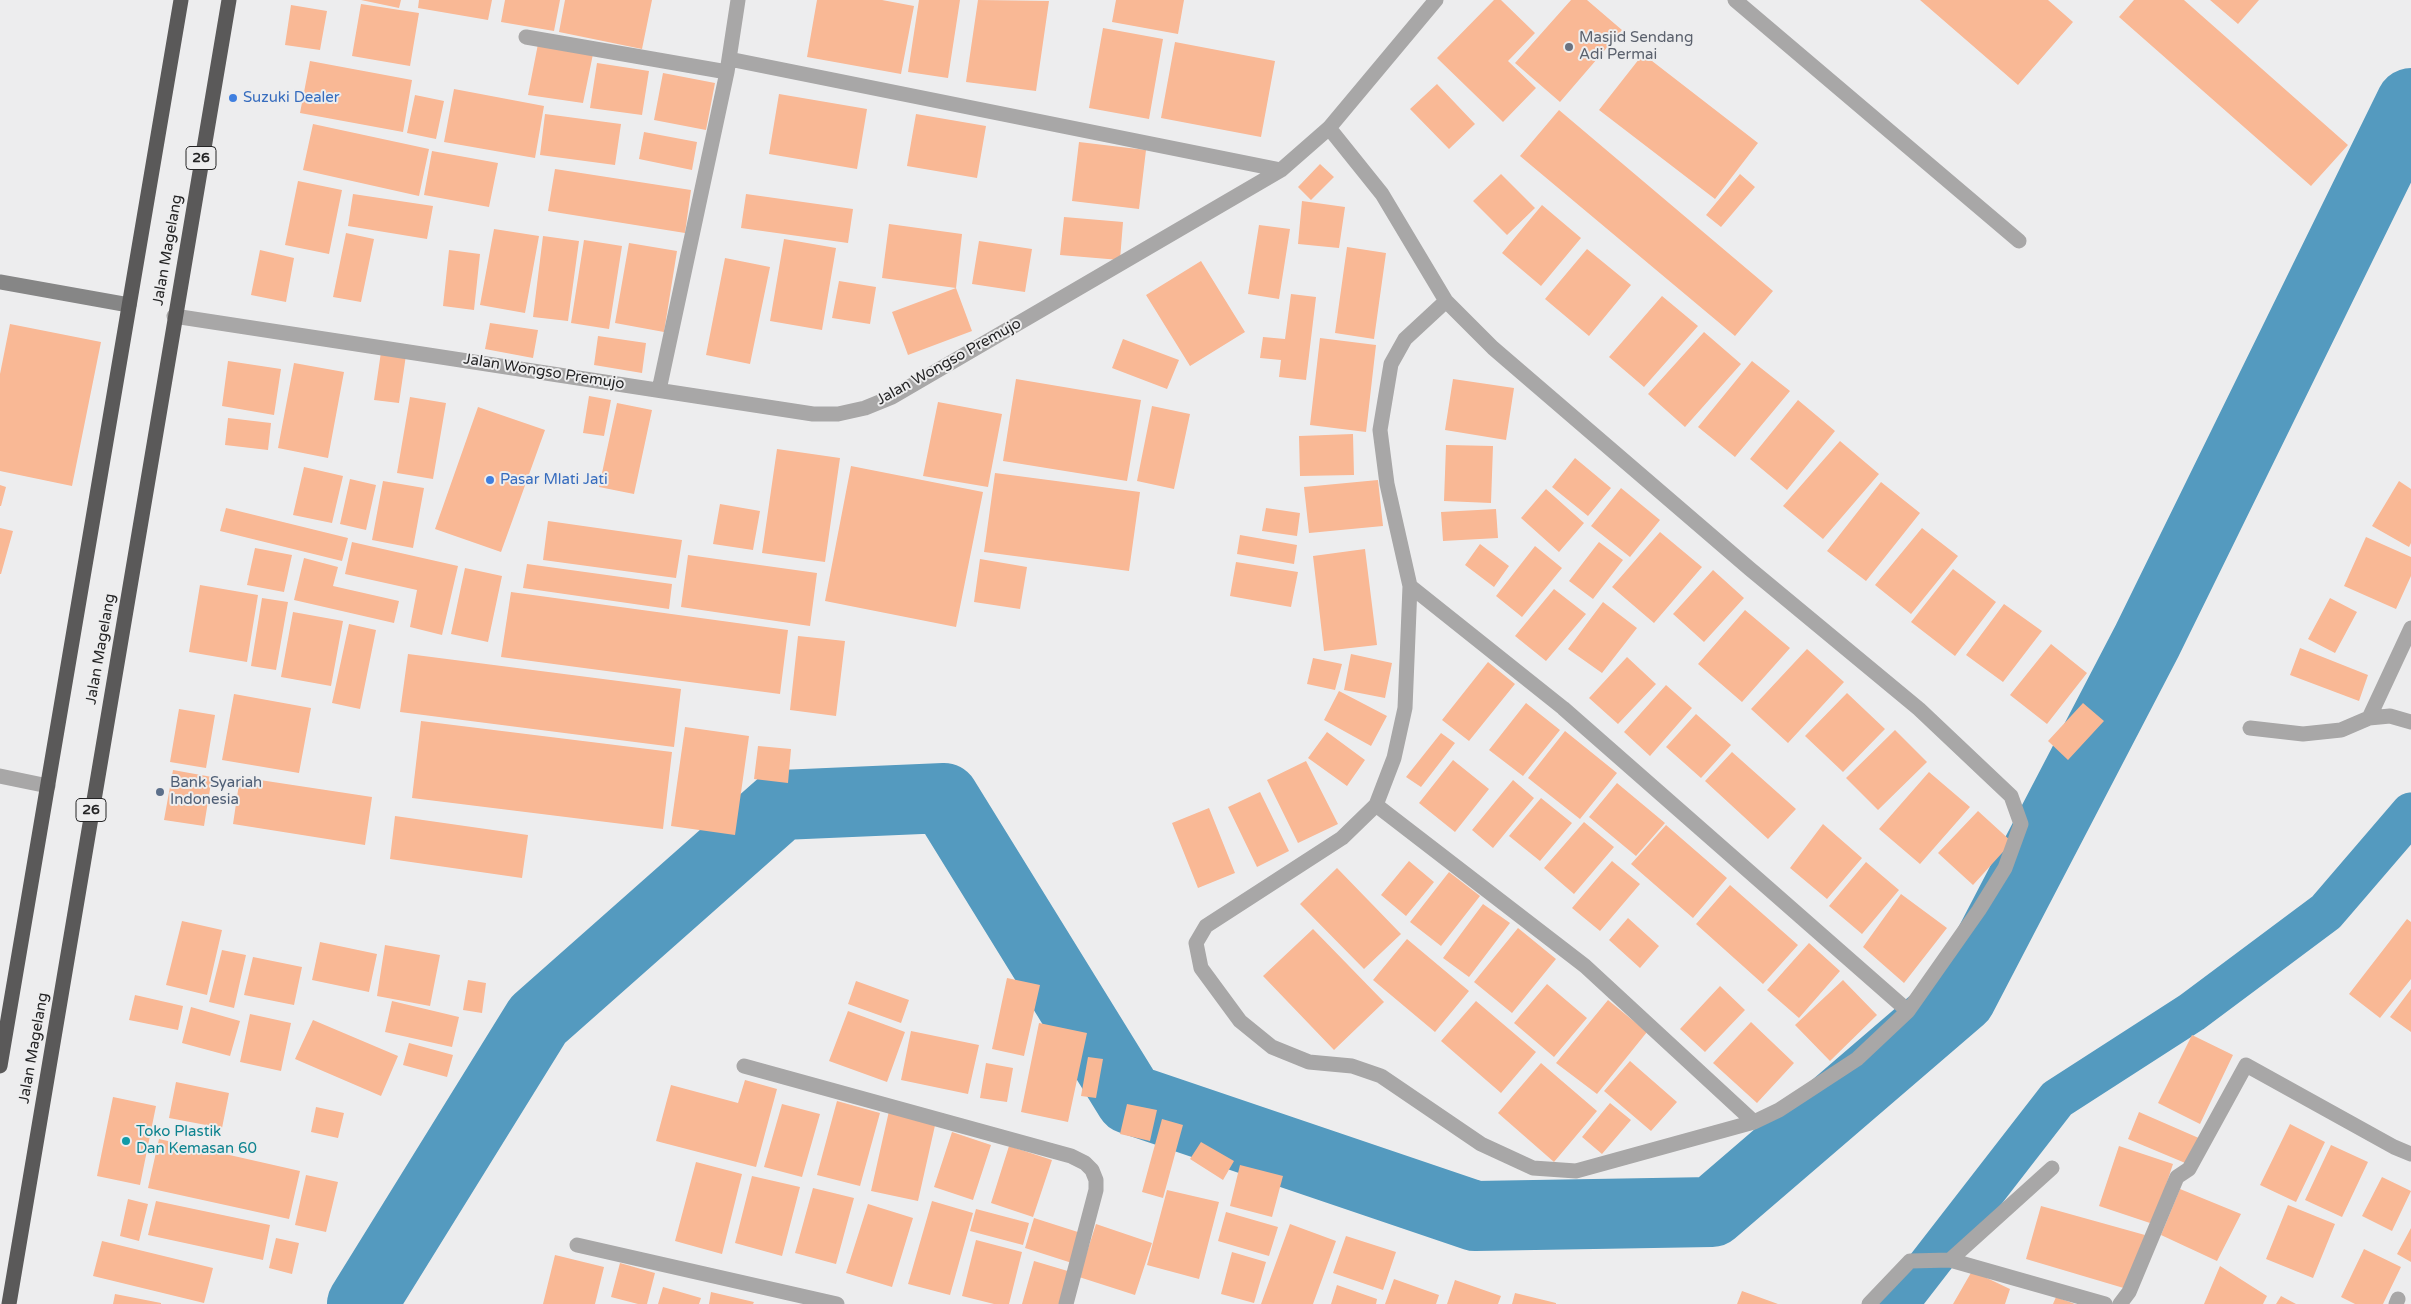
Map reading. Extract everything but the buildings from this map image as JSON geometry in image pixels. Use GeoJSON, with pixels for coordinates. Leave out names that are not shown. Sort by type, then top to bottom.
{"type":"FeatureCollection","features":[{"type":"Feature","properties":{"kind":"highway","name":"Jalan Magelang"},"geometry":{"type":"LineString","coordinates":[[0,1066],[181,0]]}},
{"type":"Feature","properties":{"kind":"highway","name":"Jalan Magelang"},"geometry":{"type":"LineString","coordinates":[[8,1304],[229,0]]}},
{"type":"Feature","properties":{"kind":"main road"},"geometry":{"type":"LineString","coordinates":[[0,282],[129,305]]}},
{"type":"Feature","properties":{"kind":"street"},"geometry":{"type":"LineString","coordinates":[[659,390],[728,65],[738,0]]}},
{"type":"Feature","properties":{"kind":"street","name":"Jalan Wongso Premujo"},"geometry":{"type":"LineString","coordinates":[[174,316],[813,414],[838,414],[866,408],[892,397],[1281,170],[1329,128],[1436,0]]}},
{"type":"Feature","properties":{"kind":"street"},"geometry":{"type":"LineString","coordinates":[[1735,0],[2019,241]]}},
{"type":"Feature","properties":{"kind":"street"},"geometry":{"type":"LineString","coordinates":[[526,37],[728,65],[1281,170]]}},
{"type":"Feature","properties":{"kind":"street"},"geometry":{"type":"LineString","coordinates":[[1329,128],[1382,194],[1446,301],[1508,361],[1750,569],[1919,708],[2011,796],[2021,824],[2005,868],[1979,910],[1908,1012],[1856,1059],[1779,1110],[1754,1122],[1576,1171],[1533,1168],[1481,1144],[1381,1076],[1352,1066],[1309,1062],[1272,1047],[1240,1021],[1201,968],[1196,943],[1206,926],[1342,838],[1376,805],[1394,758],[1405,708],[1410,586],[1387,484],[1380,430],[1392,364],[1405,338],[1446,301]]}},
{"type":"Feature","properties":{"kind":"street"},"geometry":{"type":"LineString","coordinates":[[1410,586],[1563,708],[1908,1012]]}},
{"type":"Feature","properties":{"kind":"street"},"geometry":{"type":"LineString","coordinates":[[2369,718],[2411,628]]}},
{"type":"Feature","properties":{"kind":"street"},"geometry":{"type":"LineString","coordinates":[[2250,728],[2303,734],[2341,730],[2369,718],[2390,716],[2411,722]]}},
{"type":"Feature","properties":{"kind":"street"},"geometry":{"type":"LineString","coordinates":[[0,776],[48,786]]}},
{"type":"Feature","properties":{"kind":"street"},"geometry":{"type":"LineString","coordinates":[[1376,805],[1585,966],[1754,1122]]}},
{"type":"Feature","properties":{"kind":"street"},"geometry":{"type":"LineString","coordinates":[[2120,1304],[2129,1292],[2177,1177],[2190,1168],[2246,1065],[2394,1147],[2411,1154]]}},
{"type":"Feature","properties":{"kind":"street"},"geometry":{"type":"LineString","coordinates":[[744,1066],[1070,1156],[1085,1162],[1092,1170],[1096,1180],[1096,1190],[1066,1304]]}},
{"type":"Feature","properties":{"kind":"street"},"geometry":{"type":"LineString","coordinates":[[1950,1260],[2052,1168]]}},
{"type":"Feature","properties":{"kind":"street"},"geometry":{"type":"LineString","coordinates":[[578,1245],[838,1304]]}},
{"type":"Feature","properties":{"kind":"street"},"geometry":{"type":"LineString","coordinates":[[1869,1304],[1910,1261],[1950,1260],[2105,1304]]}},
{"type":"Feature","properties":{"kind":"waterway"},"geometry":{"type":"LineString","coordinates":[[362,1304],[538,1020],[781,805],[944,798],[1130,1099],[1475,1216],[1712,1212],[1961,998],[2147,641],[2411,103]]}},
{"type":"Feature","properties":{"kind":"waterway"},"geometry":{"type":"LineString","coordinates":[[1898,1304],[2057,1099],[2192,1012],[2326,912],[2411,813]]}},
{"type":"Feature","properties":{"kind":"place","name":"Masjid Sendang Adi Permai"},"geometry":{"type":"Point","coordinates":[1569,47]}},
{"type":"Feature","properties":{"kind":"place","name":"Suzuki Dealer"},"geometry":{"type":"Point","coordinates":[233,98]}},
{"type":"Feature","properties":{"kind":"place","name":"Pasar Mlati Jati"},"geometry":{"type":"Point","coordinates":[490,480]}},
{"type":"Feature","properties":{"kind":"place","name":"Bank Syariah Indonesia"},"geometry":{"type":"Point","coordinates":[160,792]}},
{"type":"Feature","properties":{"kind":"place","name":"Toko Plastik Dan Kemasan 60"},"geometry":{"type":"Point","coordinates":[126,1141]}}]}
